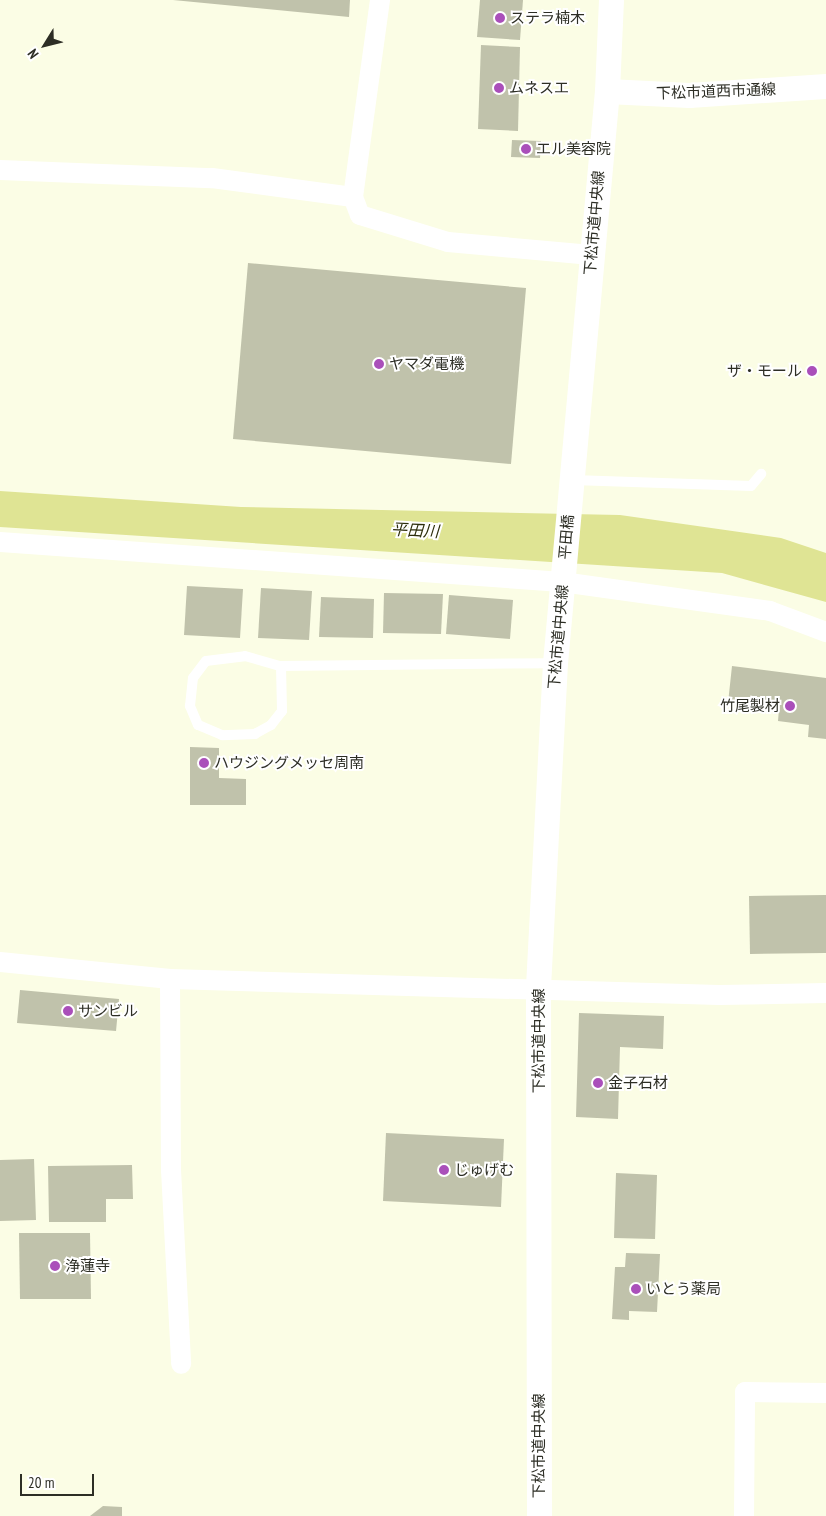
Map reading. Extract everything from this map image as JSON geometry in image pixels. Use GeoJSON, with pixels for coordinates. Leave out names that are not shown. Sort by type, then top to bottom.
{"type":"FeatureCollection","features":[{"type":"Feature","properties":{"kind":"street"},"geometry":{"type":"LineString","coordinates":[[380,0],[353,197],[360,215],[448,242],[591,255]]}},
{"type":"Feature","properties":{"kind":"street","name":"下松市道中央線"},"geometry":{"type":"LineString","coordinates":[[569,506],[607,91],[611,0]]}},
{"type":"Feature","properties":{"kind":"street","name":"下松市道西市通線"},"geometry":{"type":"LineString","coordinates":[[607,91],[689,95],[826,86]]}},
{"type":"Feature","properties":{"kind":"street"},"geometry":{"type":"LineString","coordinates":[[0,170],[212,178],[353,197]]}},
{"type":"Feature","properties":{"kind":"street","name":"平田橋"},"geometry":{"type":"LineString","coordinates":[[563,574],[569,506]]}},
{"type":"Feature","properties":{"kind":"street"},"geometry":{"type":"LineString","coordinates":[[0,542],[563,574],[770,611],[826,632]]}},
{"type":"Feature","properties":{"kind":"street","name":"下松市道中央線"},"geometry":{"type":"LineString","coordinates":[[539,1516],[538,987],[554,663],[563,574]]}},
{"type":"Feature","properties":{"kind":"street"},"geometry":{"type":"LineString","coordinates":[[0,962],[170,979],[538,987],[719,995],[826,993]]}},
{"type":"Feature","properties":{"kind":"street"},"geometry":{"type":"LineString","coordinates":[[170,979],[171,1170],[181,1364]]}},
{"type":"Feature","properties":{"kind":"street"},"geometry":{"type":"LineString","coordinates":[[744,1516],[745,1392],[826,1393]]}},
{"type":"Feature","properties":{"kind":"lane"},"geometry":{"type":"LineString","coordinates":[[571,480],[751,486],[761,474]]}},
{"type":"Feature","properties":{"kind":"lane"},"geometry":{"type":"LineString","coordinates":[[281,666],[282,711],[271,725],[255,734],[222,735],[198,725],[190,706],[193,678],[206,661],[245,656],[281,666],[554,663]]}},
{"type":"Feature","properties":{"kind":"water","name":"平田川"},"geometry":{"type":"Polygon","coordinates":[[[0,491],[241,507],[620,515],[781,538],[826,553],[826,602],[722,573],[0,527],[0,491]]]}},
{"type":"Feature","properties":{"kind":"building"},"geometry":{"type":"Polygon","coordinates":[[[173,0],[350,0],[349,17],[173,0]]]}},
{"type":"Feature","properties":{"kind":"building","name":"ステラ楠木"},"geometry":{"type":"Polygon","coordinates":[[[480,0],[523,0],[520,40],[477,37],[480,0]]]}},
{"type":"Feature","properties":{"kind":"building","name":"ムネスエ"},"geometry":{"type":"Polygon","coordinates":[[[481,45],[520,47],[518,131],[478,129],[481,45]]]}},
{"type":"Feature","properties":{"kind":"building","name":"エル美容院"},"geometry":{"type":"Polygon","coordinates":[[[512,140],[541,141],[540,158],[511,157],[512,140]]]}},
{"type":"Feature","properties":{"kind":"building","name":"ヤマダ電機"},"geometry":{"type":"Polygon","coordinates":[[[248,263],[526,288],[511,464],[233,439],[248,263]]]}},
{"type":"Feature","properties":{"kind":"building"},"geometry":{"type":"Polygon","coordinates":[[[187,586],[243,589],[240,638],[184,635],[187,586]]]}},
{"type":"Feature","properties":{"kind":"building"},"geometry":{"type":"Polygon","coordinates":[[[261,588],[312,591],[309,640],[258,638],[261,588]]]}},
{"type":"Feature","properties":{"kind":"building"},"geometry":{"type":"Polygon","coordinates":[[[384,593],[443,594],[441,634],[383,633],[384,593]]]}},
{"type":"Feature","properties":{"kind":"building"},"geometry":{"type":"Polygon","coordinates":[[[449,595],[513,600],[510,639],[446,634],[449,595]]]}},
{"type":"Feature","properties":{"kind":"building"},"geometry":{"type":"Polygon","coordinates":[[[321,597],[374,599],[373,638],[319,637],[321,597]]]}},
{"type":"Feature","properties":{"kind":"building","name":"竹尾製材"},"geometry":{"type":"Polygon","coordinates":[[[732,666],[826,678],[826,739],[808,737],[809,725],[778,721],[779,709],[728,703],[732,666]]]}},
{"type":"Feature","properties":{"kind":"building","name":"ハウジングメッセ周南"},"geometry":{"type":"Polygon","coordinates":[[[190,747],[219,748],[219,778],[246,779],[246,805],[190,805],[190,747]]]}},
{"type":"Feature","properties":{"kind":"building"},"geometry":{"type":"Polygon","coordinates":[[[826,895],[826,953],[750,954],[749,896],[826,895]]]}},
{"type":"Feature","properties":{"kind":"building","name":"サンビル"},"geometry":{"type":"Polygon","coordinates":[[[20,990],[119,999],[116,1031],[17,1023],[20,990]]]}},
{"type":"Feature","properties":{"kind":"building","name":"金子石材"},"geometry":{"type":"Polygon","coordinates":[[[579,1013],[664,1016],[663,1049],[620,1047],[618,1119],[576,1117],[579,1013]]]}},
{"type":"Feature","properties":{"kind":"building","name":"じゅげむ"},"geometry":{"type":"Polygon","coordinates":[[[386,1133],[504,1139],[501,1207],[383,1201],[386,1133]]]}},
{"type":"Feature","properties":{"kind":"building"},"geometry":{"type":"Polygon","coordinates":[[[34,1159],[36,1220],[0,1221],[0,1160],[34,1159]]]}},
{"type":"Feature","properties":{"kind":"building"},"geometry":{"type":"Polygon","coordinates":[[[132,1165],[133,1199],[106,1199],[106,1222],[49,1222],[48,1166],[132,1165]]]}},
{"type":"Feature","properties":{"kind":"building"},"geometry":{"type":"Polygon","coordinates":[[[616,1173],[657,1175],[655,1239],[614,1238],[616,1173]]]}},
{"type":"Feature","properties":{"kind":"building","name":"浄蓮寺"},"geometry":{"type":"Polygon","coordinates":[[[19,1233],[90,1233],[91,1299],[20,1299],[19,1233]]]}},
{"type":"Feature","properties":{"kind":"building","name":"いとう薬局"},"geometry":{"type":"Polygon","coordinates":[[[626,1253],[660,1254],[657,1312],[629,1311],[629,1320],[612,1319],[615,1267],[625,1267],[626,1253]]]}},
{"type":"Feature","properties":{"kind":"building"},"geometry":{"type":"Polygon","coordinates":[[[103,1506],[122,1507],[122,1516],[90,1516],[103,1506]]]}},
{"type":"Feature","properties":{"kind":"place","name":"ステラ楠木"},"geometry":{"type":"Point","coordinates":[500,18]}},
{"type":"Feature","properties":{"kind":"place","name":"ムネスエ"},"geometry":{"type":"Point","coordinates":[499,88]}},
{"type":"Feature","properties":{"kind":"place","name":"エル美容院"},"geometry":{"type":"Point","coordinates":[526,149]}},
{"type":"Feature","properties":{"kind":"place","name":"ヤマダ電機"},"geometry":{"type":"Point","coordinates":[379,364]}},
{"type":"Feature","properties":{"kind":"place","name":"ザ・モール"},"geometry":{"type":"Point","coordinates":[812,371]}},
{"type":"Feature","properties":{"kind":"place","name":"竹尾製材"},"geometry":{"type":"Point","coordinates":[790,706]}},
{"type":"Feature","properties":{"kind":"place","name":"ハウジングメッセ周南"},"geometry":{"type":"Point","coordinates":[204,763]}},
{"type":"Feature","properties":{"kind":"place","name":"サンビル"},"geometry":{"type":"Point","coordinates":[68,1011]}},
{"type":"Feature","properties":{"kind":"place","name":"金子石材"},"geometry":{"type":"Point","coordinates":[598,1083]}},
{"type":"Feature","properties":{"kind":"place","name":"じゅげむ"},"geometry":{"type":"Point","coordinates":[444,1170]}},
{"type":"Feature","properties":{"kind":"place","name":"浄蓮寺"},"geometry":{"type":"Point","coordinates":[55,1266]}},
{"type":"Feature","properties":{"kind":"place","name":"いとう薬局"},"geometry":{"type":"Point","coordinates":[636,1289]}}]}
